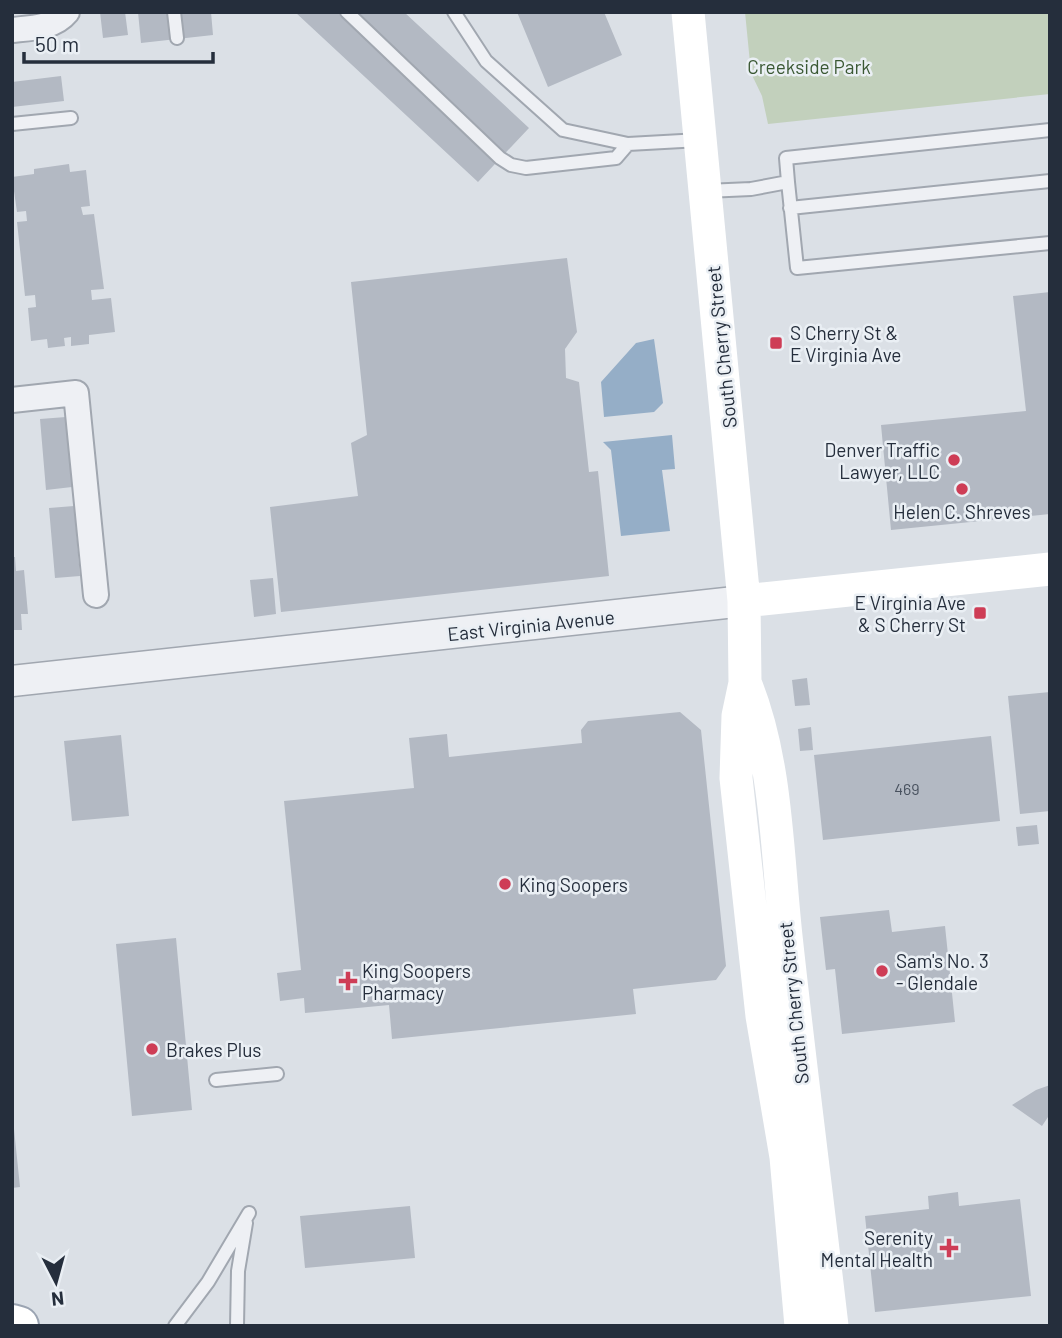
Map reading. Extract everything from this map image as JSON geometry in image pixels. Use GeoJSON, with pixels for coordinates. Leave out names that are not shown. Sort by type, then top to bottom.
{"type":"FeatureCollection","features":[{"type":"Feature","properties":{"kind":"main road","name":"South Cherry Street"},"geometry":{"type":"LineString","coordinates":[[688,12],[744,601],[746,682],[738,716],[736,778],[762,1016],[786,1157],[802,1326]]}},
{"type":"Feature","properties":{"kind":"main road","name":"East Virginia Avenue"},"geometry":{"type":"LineString","coordinates":[[744,601],[1050,569]]}},
{"type":"Feature","properties":{"kind":"main road","name":"South Cherry Street"},"geometry":{"type":"LineString","coordinates":[[746,682],[757,713],[769,779],[801,1077],[832,1326]]}},
{"type":"Feature","properties":{"kind":"main road"},"geometry":{"type":"LineString","coordinates":[[12,1324],[19,1326]]}},
{"type":"Feature","properties":{"kind":"street"},"geometry":{"type":"LineString","coordinates":[[12,30],[41,27],[57,21],[67,12]]}},
{"type":"Feature","properties":{"kind":"street"},"geometry":{"type":"LineString","coordinates":[[12,400],[76,393],[96,595]]}},
{"type":"Feature","properties":{"kind":"street","name":"East Virginia Avenue"},"geometry":{"type":"LineString","coordinates":[[12,681],[744,601]]}},
{"type":"Feature","properties":{"kind":"lane"},"geometry":{"type":"LineString","coordinates":[[174,12],[177,38]]}},
{"type":"Feature","properties":{"kind":"lane"},"geometry":{"type":"LineString","coordinates":[[347,12],[500,158],[511,164],[526,168],[616,158],[628,144]]}},
{"type":"Feature","properties":{"kind":"lane"},"geometry":{"type":"LineString","coordinates":[[454,12],[486,61],[563,130],[628,144],[701,140]]}},
{"type":"Feature","properties":{"kind":"lane"},"geometry":{"type":"LineString","coordinates":[[12,124],[71,118]]}},
{"type":"Feature","properties":{"kind":"lane"},"geometry":{"type":"LineString","coordinates":[[1050,130],[786,158],[797,268],[1050,243]]}},
{"type":"Feature","properties":{"kind":"lane"},"geometry":{"type":"LineString","coordinates":[[790,208],[1050,181]]}},
{"type":"Feature","properties":{"kind":"lane"},"geometry":{"type":"LineString","coordinates":[[706,191],[751,189],[788,182]]}},
{"type":"Feature","properties":{"kind":"lane"},"geometry":{"type":"LineString","coordinates":[[216,1080],[277,1074]]}},
{"type":"Feature","properties":{"kind":"lane"},"geometry":{"type":"LineString","coordinates":[[175,1326],[208,1282],[249,1213],[240,1257],[237,1326]]}},
{"type":"Feature","properties":{"kind":"green space","name":"Creekside Park"},"geometry":{"type":"Polygon","coordinates":[[[745,12],[1050,12],[1050,94],[768,124],[762,96],[751,73],[745,12]]]}},
{"type":"Feature","properties":{"kind":"water"},"geometry":{"type":"Polygon","coordinates":[[[654,339],[663,403],[654,412],[604,417],[601,382],[636,343],[654,339]]]}},
{"type":"Feature","properties":{"kind":"water"},"geometry":{"type":"Polygon","coordinates":[[[672,435],[675,469],[662,470],[670,531],[621,536],[611,450],[603,442],[672,435]]]}},
{"type":"Feature","properties":{"kind":"building"},"geometry":{"type":"Polygon","coordinates":[[[100,12],[125,12],[128,35],[103,38],[100,12]]]}},
{"type":"Feature","properties":{"kind":"building"},"geometry":{"type":"Polygon","coordinates":[[[138,12],[211,12],[213,35],[141,43],[138,12]]]}},
{"type":"Feature","properties":{"kind":"building"},"geometry":{"type":"Polygon","coordinates":[[[295,12],[404,12],[529,128],[478,182],[295,12]]]}},
{"type":"Feature","properties":{"kind":"building"},"geometry":{"type":"Polygon","coordinates":[[[517,12],[604,12],[622,55],[548,87],[517,12]]]}},
{"type":"Feature","properties":{"kind":"building"},"geometry":{"type":"Polygon","coordinates":[[[61,76],[64,101],[12,107],[12,82],[61,76]]]}},
{"type":"Feature","properties":{"kind":"building"},"geometry":{"type":"Polygon","coordinates":[[[69,164],[70,172],[86,170],[90,206],[81,207],[83,215],[94,214],[104,289],[91,290],[92,300],[111,298],[115,332],[89,335],[89,344],[71,346],[71,337],[64,338],[65,346],[48,348],[47,339],[31,341],[28,308],[36,307],[35,295],[25,296],[17,222],[27,221],[26,211],[17,212],[12,177],[34,174],[34,169],[69,164]]]}},
{"type":"Feature","properties":{"kind":"building"},"geometry":{"type":"Polygon","coordinates":[[[567,258],[577,332],[565,349],[566,378],[579,382],[589,472],[598,471],[609,576],[281,612],[270,507],[358,496],[351,443],[367,435],[351,282],[567,258]]]}},
{"type":"Feature","properties":{"kind":"building"},"geometry":{"type":"Polygon","coordinates":[[[1050,292],[1050,514],[891,530],[881,425],[1026,411],[1013,296],[1050,292]]]}},
{"type":"Feature","properties":{"kind":"building"},"geometry":{"type":"Polygon","coordinates":[[[66,417],[72,487],[46,490],[40,419],[66,417]]]}},
{"type":"Feature","properties":{"kind":"building"},"geometry":{"type":"Polygon","coordinates":[[[74,506],[80,576],[55,578],[49,508],[74,506]]]}},
{"type":"Feature","properties":{"kind":"building"},"geometry":{"type":"Polygon","coordinates":[[[12,557],[15,557],[16,571],[24,570],[28,614],[21,614],[22,630],[12,630],[12,557]]]}},
{"type":"Feature","properties":{"kind":"building"},"geometry":{"type":"Polygon","coordinates":[[[273,578],[276,614],[254,617],[250,580],[273,578]]]}},
{"type":"Feature","properties":{"kind":"building"},"geometry":{"type":"Polygon","coordinates":[[[807,678],[810,705],[795,706],[792,680],[807,678]]]}},
{"type":"Feature","properties":{"kind":"building"},"geometry":{"type":"Polygon","coordinates":[[[1050,692],[1050,811],[1020,814],[1008,696],[1050,692]]]}},
{"type":"Feature","properties":{"kind":"building","name":"King Soopers"},"geometry":{"type":"Polygon","coordinates":[[[680,712],[701,730],[726,966],[716,980],[633,989],[636,1014],[392,1039],[389,1005],[305,1013],[304,998],[280,1001],[277,973],[301,970],[284,801],[414,788],[409,738],[447,734],[449,757],[582,743],[581,730],[588,721],[680,712]]]}},
{"type":"Feature","properties":{"kind":"building"},"geometry":{"type":"Polygon","coordinates":[[[811,727],[813,750],[800,751],[798,729],[811,727]]]}},
{"type":"Feature","properties":{"kind":"building"},"geometry":{"type":"Polygon","coordinates":[[[121,735],[129,816],[72,821],[64,741],[121,735]]]}},
{"type":"Feature","properties":{"kind":"building"},"geometry":{"type":"Polygon","coordinates":[[[991,736],[1000,821],[823,840],[814,755],[991,736]]]}},
{"type":"Feature","properties":{"kind":"building"},"geometry":{"type":"Polygon","coordinates":[[[1037,825],[1039,844],[1018,846],[1016,827],[1037,825]]]}},
{"type":"Feature","properties":{"kind":"building"},"geometry":{"type":"Polygon","coordinates":[[[889,910],[892,932],[945,926],[955,1022],[842,1034],[835,969],[826,970],[820,917],[889,910]]]}},
{"type":"Feature","properties":{"kind":"building"},"geometry":{"type":"Polygon","coordinates":[[[176,938],[192,1110],[132,1116],[116,944],[176,938]]]}},
{"type":"Feature","properties":{"kind":"building"},"geometry":{"type":"Polygon","coordinates":[[[1050,1085],[1050,1114],[1042,1126],[1012,1105],[1036,1090],[1050,1085]]]}},
{"type":"Feature","properties":{"kind":"building"},"geometry":{"type":"Polygon","coordinates":[[[12,1129],[20,1187],[12,1188],[12,1129]]]}},
{"type":"Feature","properties":{"kind":"building"},"geometry":{"type":"Polygon","coordinates":[[[958,1192],[959,1206],[1020,1199],[1031,1296],[875,1312],[865,1216],[929,1209],[928,1196],[958,1192]]]}},
{"type":"Feature","properties":{"kind":"building"},"geometry":{"type":"Polygon","coordinates":[[[410,1206],[415,1258],[305,1268],[300,1216],[410,1206]]]}},
{"type":"Feature","properties":{"kind":"place","name":"S Cherry St & E Virginia Ave"},"geometry":{"type":"Point","coordinates":[776,343]}},
{"type":"Feature","properties":{"kind":"place","name":"Denver Traffic Lawyer, LLC"},"geometry":{"type":"Point","coordinates":[954,460]}},
{"type":"Feature","properties":{"kind":"place","name":"Helen C. Shreves"},"geometry":{"type":"Point","coordinates":[962,489]}},
{"type":"Feature","properties":{"kind":"place","name":"E Virginia Ave & S Cherry St"},"geometry":{"type":"Point","coordinates":[980,613]}},
{"type":"Feature","properties":{"kind":"place","name":"King Soopers"},"geometry":{"type":"Point","coordinates":[505,884]}},
{"type":"Feature","properties":{"kind":"place","name":"Sam's No. 3 - Glendale"},"geometry":{"type":"Point","coordinates":[882,971]}},
{"type":"Feature","properties":{"kind":"place","name":"King Soopers Pharmacy"},"geometry":{"type":"Point","coordinates":[348,981]}},
{"type":"Feature","properties":{"kind":"place","name":"Brakes Plus"},"geometry":{"type":"Point","coordinates":[152,1049]}},
{"type":"Feature","properties":{"kind":"place","name":"Serenity Mental Health"},"geometry":{"type":"Point","coordinates":[949,1248]}}]}
